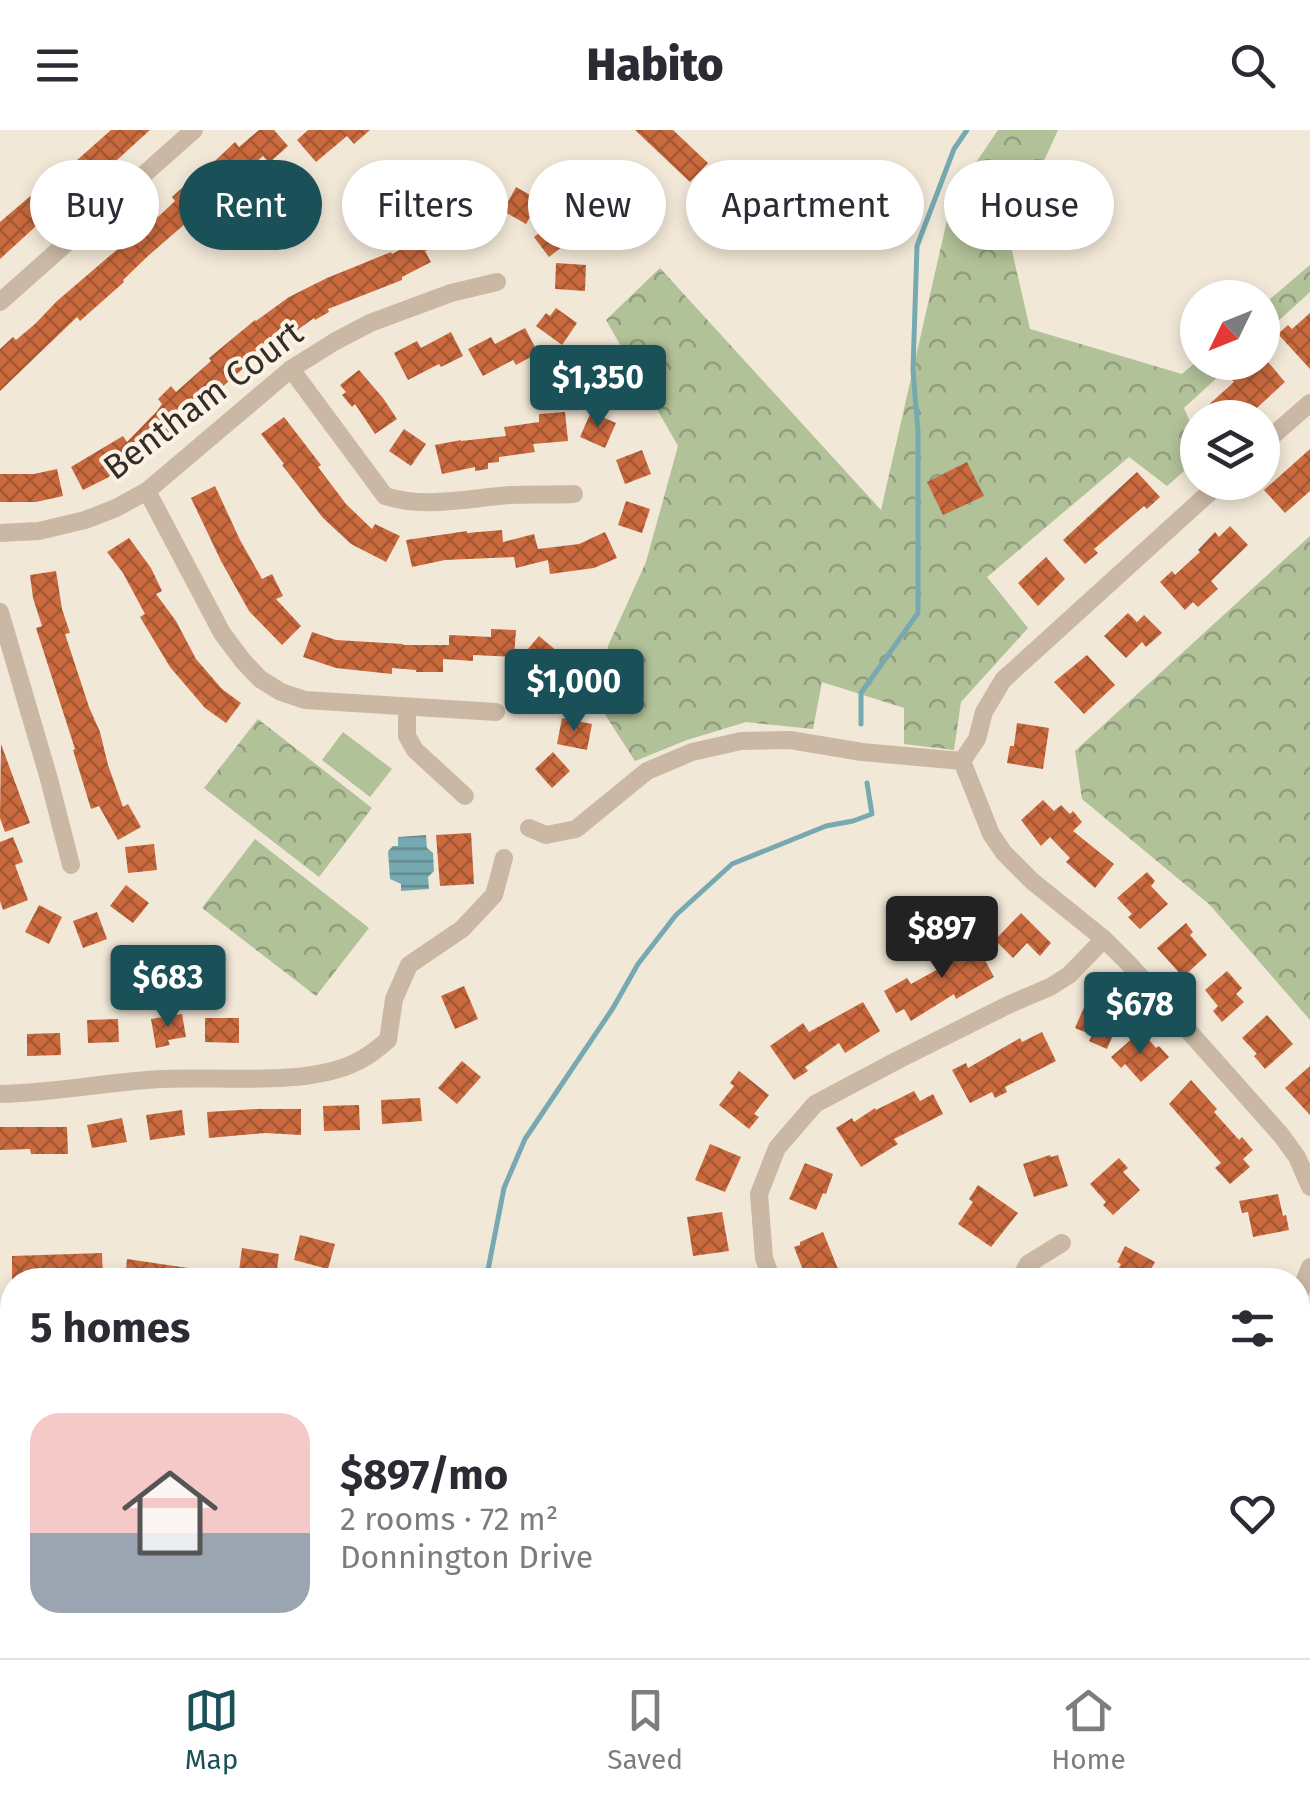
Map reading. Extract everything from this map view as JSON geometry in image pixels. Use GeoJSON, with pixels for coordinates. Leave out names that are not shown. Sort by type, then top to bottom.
{"type":"FeatureCollection","features":[{"type":"Feature","properties":{"kind":"street"},"geometry":{"type":"LineString","coordinates":[[0,302],[194,130]]}},
{"type":"Feature","properties":{"kind":"street","name":"Bentham Court"},"geometry":{"type":"LineString","coordinates":[[0,533],[40,531],[116,508],[146,491],[292,368],[370,323],[450,292],[497,282]]}},
{"type":"Feature","properties":{"kind":"street"},"geometry":{"type":"LineString","coordinates":[[292,368],[385,496],[404,502],[430,502],[574,494]]}},
{"type":"Feature","properties":{"kind":"street"},"geometry":{"type":"LineString","coordinates":[[1280,429],[1310,403]]}},
{"type":"Feature","properties":{"kind":"street"},"geometry":{"type":"LineString","coordinates":[[146,491],[222,633],[260,679],[305,700],[496,712]]}},
{"type":"Feature","properties":{"kind":"street"},"geometry":{"type":"LineString","coordinates":[[962,762],[977,740],[984,712],[1002,680],[1201,500]]}},
{"type":"Feature","properties":{"kind":"street"},"geometry":{"type":"LineString","coordinates":[[0,612],[71,865]]}},
{"type":"Feature","properties":{"kind":"street"},"geometry":{"type":"LineString","coordinates":[[406,707],[407,736],[414,750],[465,796]]}},
{"type":"Feature","properties":{"kind":"street"},"geometry":{"type":"LineString","coordinates":[[529,828],[546,835],[576,829],[647,772],[692,752],[742,740],[790,740],[962,762]]}},
{"type":"Feature","properties":{"kind":"street"},"geometry":{"type":"LineString","coordinates":[[962,762],[991,834],[1004,854],[1032,882],[1104,939],[1282,1134],[1310,1188]]}},
{"type":"Feature","properties":{"kind":"street"},"geometry":{"type":"LineString","coordinates":[[0,1094],[158,1079],[306,1076],[370,1056],[388,1040],[394,1000],[409,965],[462,928],[494,895],[504,858]]}},
{"type":"Feature","properties":{"kind":"street"},"geometry":{"type":"LineString","coordinates":[[768,1268],[759,1194],[777,1148],[815,1104],[896,1060],[1050,987],[1069,975],[1104,939]]}},
{"type":"Feature","properties":{"kind":"street"},"geometry":{"type":"LineString","coordinates":[[1026,1268],[1062,1243]]}},
{"type":"Feature","properties":{"kind":"green space"},"geometry":{"type":"Polygon","coordinates":[[[998,130],[1058,130],[1044,160],[978,160],[998,130]]]}},
{"type":"Feature","properties":{"kind":"green space"},"geometry":{"type":"Polygon","coordinates":[[[944,233],[944,250],[1012,250],[1030,329],[1180,373],[1180,380],[1214,380],[1193,400],[1180,400],[1180,475],[1167,486],[1129,457],[987,577],[1028,628],[961,702],[954,750],[904,744],[904,708],[822,682],[813,729],[746,722],[635,761],[604,713],[608,646],[646,562],[678,446],[606,320],[660,268],[881,510],[944,233]]]}},
{"type":"Feature","properties":{"kind":"green space"},"geometry":{"type":"Polygon","coordinates":[[[1310,265],[1310,292],[1280,319],[1280,291],[1310,265]]]}},
{"type":"Feature","properties":{"kind":"green space"},"geometry":{"type":"Polygon","coordinates":[[[1310,536],[1310,1020],[1210,905],[1082,799],[1075,751],[1310,536]]]}},
{"type":"Feature","properties":{"kind":"green space"},"geometry":{"type":"Polygon","coordinates":[[[258,719],[372,808],[319,877],[204,788],[258,719]]]}},
{"type":"Feature","properties":{"kind":"green space"},"geometry":{"type":"Polygon","coordinates":[[[343,732],[392,769],[370,797],[322,760],[343,732]]]}},
{"type":"Feature","properties":{"kind":"green space"},"geometry":{"type":"Polygon","coordinates":[[[255,839],[369,928],[316,996],[202,908],[255,839]]]}},
{"type":"Feature","properties":{"kind":"water"},"geometry":{"type":"Polygon","coordinates":[[[426,835],[434,871],[428,877],[429,889],[401,891],[401,884],[390,879],[388,851],[398,846],[398,837],[426,835]]]}},
{"type":"Feature","properties":{"kind":"building"},"geometry":{"type":"Polygon","coordinates":[[[111,130],[150,130],[117,160],[77,160],[111,130]]]}},
{"type":"Feature","properties":{"kind":"building"},"geometry":{"type":"Polygon","coordinates":[[[259,130],[274,130],[288,146],[272,160],[263,156],[259,160],[216,160],[235,142],[239,147],[259,130]]]}},
{"type":"Feature","properties":{"kind":"building"},"geometry":{"type":"Polygon","coordinates":[[[308,130],[370,130],[354,144],[347,136],[318,160],[297,140],[308,130]]]}},
{"type":"Feature","properties":{"kind":"building"},"geometry":{"type":"Polygon","coordinates":[[[635,130],[673,130],[705,160],[686,160],[686,178],[635,130]]]}},
{"type":"Feature","properties":{"kind":"building"},"geometry":{"type":"Polygon","coordinates":[[[516,187],[528,194],[526,224],[508,214],[508,202],[516,187]]]}},
{"type":"Feature","properties":{"kind":"building"},"geometry":{"type":"Polygon","coordinates":[[[179,191],[179,229],[159,246],[159,216],[175,201],[172,197],[179,191]]]}},
{"type":"Feature","properties":{"kind":"building"},"geometry":{"type":"Polygon","coordinates":[[[30,196],[30,232],[0,259],[0,222],[30,196]]]}},
{"type":"Feature","properties":{"kind":"building"},"geometry":{"type":"Polygon","coordinates":[[[116,250],[155,250],[0,391],[0,349],[35,324],[116,250]]]}},
{"type":"Feature","properties":{"kind":"building"},"geometry":{"type":"Polygon","coordinates":[[[399,250],[428,250],[431,262],[402,280],[328,309],[329,312],[286,338],[284,335],[203,400],[153,452],[151,449],[83,490],[71,467],[123,436],[127,442],[157,411],[162,404],[158,399],[171,386],[176,392],[255,320],[327,278],[399,250]]]}},
{"type":"Feature","properties":{"kind":"building"},"geometry":{"type":"Polygon","coordinates":[[[556,263],[586,265],[585,291],[555,289],[556,263]]]}},
{"type":"Feature","properties":{"kind":"building"},"geometry":{"type":"Polygon","coordinates":[[[556,308],[577,323],[562,345],[536,326],[556,308]]]}},
{"type":"Feature","properties":{"kind":"building"},"geometry":{"type":"Polygon","coordinates":[[[1310,313],[1310,369],[1280,336],[1288,325],[1292,329],[1310,313]]]}},
{"type":"Feature","properties":{"kind":"building"},"geometry":{"type":"Polygon","coordinates":[[[525,328],[538,353],[516,365],[513,360],[483,376],[468,349],[491,337],[495,344],[525,328]]]}},
{"type":"Feature","properties":{"kind":"building"},"geometry":{"type":"Polygon","coordinates":[[[451,332],[463,356],[408,380],[394,353],[417,341],[421,348],[451,332]]]}},
{"type":"Feature","properties":{"kind":"building"},"geometry":{"type":"Polygon","coordinates":[[[359,370],[397,419],[375,434],[355,404],[352,407],[342,395],[346,392],[340,385],[359,370]]]}},
{"type":"Feature","properties":{"kind":"building"},"geometry":{"type":"Polygon","coordinates":[[[1280,376],[1285,382],[1266,400],[1214,400],[1234,382],[1280,380],[1280,376]]]}},
{"type":"Feature","properties":{"kind":"building"},"geometry":{"type":"Polygon","coordinates":[[[565,412],[568,441],[533,444],[535,452],[499,457],[499,462],[488,463],[488,469],[475,471],[475,467],[442,474],[435,445],[506,436],[504,427],[539,422],[539,414],[565,412]]]}},
{"type":"Feature","properties":{"kind":"building"},"geometry":{"type":"Polygon","coordinates":[[[591,412],[616,423],[605,448],[580,437],[591,412]]]}},
{"type":"Feature","properties":{"kind":"building"},"geometry":{"type":"Polygon","coordinates":[[[284,417],[346,504],[372,529],[375,524],[400,536],[386,562],[351,544],[323,518],[282,465],[261,434],[284,417]]]}},
{"type":"Feature","properties":{"kind":"building"},"geometry":{"type":"Polygon","coordinates":[[[404,429],[426,444],[411,466],[389,451],[404,429]]]}},
{"type":"Feature","properties":{"kind":"building"},"geometry":{"type":"Polygon","coordinates":[[[1310,449],[1310,491],[1285,513],[1273,500],[1280,500],[1280,476],[1310,449]]]}},
{"type":"Feature","properties":{"kind":"building"},"geometry":{"type":"Polygon","coordinates":[[[642,450],[651,474],[625,484],[616,460],[642,450]]]}},
{"type":"Feature","properties":{"kind":"building"},"geometry":{"type":"Polygon","coordinates":[[[967,462],[984,496],[943,515],[927,482],[967,462]]]}},
{"type":"Feature","properties":{"kind":"building"},"geometry":{"type":"Polygon","coordinates":[[[57,469],[63,496],[36,502],[0,502],[0,474],[57,469]]]}},
{"type":"Feature","properties":{"kind":"building"},"geometry":{"type":"Polygon","coordinates":[[[1137,472],[1160,497],[1094,549],[1098,553],[1085,564],[1063,540],[1137,472]]]}},
{"type":"Feature","properties":{"kind":"building"},"geometry":{"type":"Polygon","coordinates":[[[215,486],[262,579],[272,574],[283,596],[276,599],[301,626],[282,645],[249,611],[191,498],[215,486]]]}},
{"type":"Feature","properties":{"kind":"building"},"geometry":{"type":"Polygon","coordinates":[[[626,501],[650,509],[642,533],[618,525],[626,501]]]}},
{"type":"Feature","properties":{"kind":"building"},"geometry":{"type":"Polygon","coordinates":[[[1230,526],[1248,545],[1211,581],[1218,589],[1198,607],[1193,602],[1185,610],[1160,582],[1172,571],[1175,575],[1215,532],[1219,537],[1230,526]]]}},
{"type":"Feature","properties":{"kind":"building"},"geometry":{"type":"Polygon","coordinates":[[[502,530],[503,542],[534,534],[538,549],[579,544],[605,532],[617,558],[594,568],[550,574],[548,560],[516,568],[514,557],[445,560],[412,567],[406,540],[502,530]]]}},
{"type":"Feature","properties":{"kind":"building"},"geometry":{"type":"Polygon","coordinates":[[[129,538],[151,568],[162,591],[156,594],[196,659],[222,689],[241,703],[226,723],[205,708],[170,667],[140,617],[145,614],[107,552],[129,538]]]}},
{"type":"Feature","properties":{"kind":"building"},"geometry":{"type":"Polygon","coordinates":[[[1046,557],[1065,579],[1038,606],[1018,583],[1046,557]]]}},
{"type":"Feature","properties":{"kind":"building"},"geometry":{"type":"Polygon","coordinates":[[[56,571],[70,633],[65,634],[108,765],[123,807],[128,804],[141,827],[118,840],[99,806],[91,809],[36,628],[42,626],[30,575],[56,571]]]}},
{"type":"Feature","properties":{"kind":"building"},"geometry":{"type":"Polygon","coordinates":[[[1128,613],[1137,622],[1144,615],[1162,633],[1146,647],[1142,642],[1126,658],[1104,636],[1128,613]]]}},
{"type":"Feature","properties":{"kind":"building"},"geometry":{"type":"Polygon","coordinates":[[[491,629],[516,630],[514,657],[473,655],[473,661],[443,659],[443,672],[392,668],[392,674],[336,668],[303,657],[312,632],[336,640],[449,645],[449,635],[491,637],[491,629]]]}},
{"type":"Feature","properties":{"kind":"building"},"geometry":{"type":"Polygon","coordinates":[[[539,636],[558,652],[542,672],[522,656],[539,636]]]}},
{"type":"Feature","properties":{"kind":"building"},"geometry":{"type":"Polygon","coordinates":[[[1087,655],[1115,685],[1084,714],[1054,682],[1087,655]]]}},
{"type":"Feature","properties":{"kind":"building"},"geometry":{"type":"Polygon","coordinates":[[[580,675],[590,698],[564,709],[567,693],[556,698],[551,687],[580,675]]]}},
{"type":"Feature","properties":{"kind":"building"},"geometry":{"type":"Polygon","coordinates":[[[562,718],[592,724],[587,750],[557,744],[562,718]]]}},
{"type":"Feature","properties":{"kind":"building"},"geometry":{"type":"Polygon","coordinates":[[[1017,723],[1049,728],[1043,769],[1007,763],[1017,723]]]}},
{"type":"Feature","properties":{"kind":"building"},"geometry":{"type":"Polygon","coordinates":[[[1,744],[30,823],[5,832],[0,818],[1,744]]]}},
{"type":"Feature","properties":{"kind":"building"},"geometry":{"type":"Polygon","coordinates":[[[553,752],[570,771],[552,788],[535,769],[553,752]]]}},
{"type":"Feature","properties":{"kind":"building"},"geometry":{"type":"Polygon","coordinates":[[[1043,800],[1054,811],[1061,805],[1070,814],[1073,811],[1082,822],[1073,831],[1114,864],[1095,888],[1066,862],[1070,858],[1050,837],[1041,846],[1021,820],[1043,800]]]}},
{"type":"Feature","properties":{"kind":"building"},"geometry":{"type":"Polygon","coordinates":[[[471,833],[474,884],[440,886],[436,835],[471,833]]]}},
{"type":"Feature","properties":{"kind":"building"},"geometry":{"type":"Polygon","coordinates":[[[13,837],[23,862],[15,865],[28,900],[3,910],[0,842],[13,837]]]}},
{"type":"Feature","properties":{"kind":"building"},"geometry":{"type":"Polygon","coordinates":[[[154,844],[157,870],[128,873],[125,847],[154,844]]]}},
{"type":"Feature","properties":{"kind":"building"},"geometry":{"type":"Polygon","coordinates":[[[1147,872],[1155,881],[1151,886],[1168,904],[1140,929],[1117,898],[1147,872]]]}},
{"type":"Feature","properties":{"kind":"building"},"geometry":{"type":"Polygon","coordinates":[[[126,885],[149,903],[133,923],[110,906],[126,885]]]}},
{"type":"Feature","properties":{"kind":"building"},"geometry":{"type":"Polygon","coordinates":[[[39,905],[62,917],[49,944],[25,932],[39,905]]]}},
{"type":"Feature","properties":{"kind":"building"},"geometry":{"type":"Polygon","coordinates":[[[97,912],[107,939],[83,948],[73,921],[97,912]]]}},
{"type":"Feature","properties":{"kind":"building"},"geometry":{"type":"Polygon","coordinates":[[[1021,913],[1051,943],[1040,956],[1027,943],[1013,958],[995,940],[1021,913]]]}},
{"type":"Feature","properties":{"kind":"building"},"geometry":{"type":"Polygon","coordinates":[[[1186,923],[1193,932],[1190,935],[1207,955],[1183,977],[1157,948],[1186,923]]]}},
{"type":"Feature","properties":{"kind":"building"},"geometry":{"type":"Polygon","coordinates":[[[973,938],[994,977],[956,999],[954,994],[911,1021],[904,1009],[896,1013],[884,991],[907,978],[911,984],[940,968],[935,958],[973,938]]]}},
{"type":"Feature","properties":{"kind":"building"},"geometry":{"type":"Polygon","coordinates":[[[1227,971],[1242,988],[1236,994],[1244,1002],[1222,1022],[1213,1011],[1218,1006],[1205,990],[1227,971]]]}},
{"type":"Feature","properties":{"kind":"building"},"geometry":{"type":"Polygon","coordinates":[[[464,986],[478,1019],[455,1029],[441,996],[464,986]]]}},
{"type":"Feature","properties":{"kind":"building"},"geometry":{"type":"Polygon","coordinates":[[[1089,996],[1123,1012],[1107,1049],[1089,1041],[1092,1035],[1075,1028],[1089,996]]]}},
{"type":"Feature","properties":{"kind":"building"},"geometry":{"type":"Polygon","coordinates":[[[863,1002],[880,1031],[845,1053],[839,1043],[805,1067],[808,1071],[794,1080],[770,1046],[803,1023],[809,1032],[863,1002]]]}},
{"type":"Feature","properties":{"kind":"building"},"geometry":{"type":"Polygon","coordinates":[[[182,1014],[186,1037],[168,1040],[170,1045],[156,1048],[151,1019],[182,1014]]]}},
{"type":"Feature","properties":{"kind":"building"},"geometry":{"type":"Polygon","coordinates":[[[1267,1015],[1293,1044],[1265,1069],[1242,1038],[1267,1015]]]}},
{"type":"Feature","properties":{"kind":"building"},"geometry":{"type":"Polygon","coordinates":[[[205,1018],[239,1018],[239,1043],[205,1042],[205,1018]]]}},
{"type":"Feature","properties":{"kind":"building"},"geometry":{"type":"Polygon","coordinates":[[[118,1019],[119,1042],[88,1043],[87,1020],[118,1019]]]}},
{"type":"Feature","properties":{"kind":"building"},"geometry":{"type":"Polygon","coordinates":[[[1141,1031],[1169,1057],[1141,1082],[1125,1064],[1121,1068],[1111,1057],[1141,1031]]]}},
{"type":"Feature","properties":{"kind":"building"},"geometry":{"type":"Polygon","coordinates":[[[1042,1032],[1056,1061],[1005,1087],[1007,1092],[995,1098],[992,1092],[970,1103],[952,1070],[966,1063],[968,1068],[1020,1038],[1022,1042],[1042,1032]]]}},
{"type":"Feature","properties":{"kind":"building"},"geometry":{"type":"Polygon","coordinates":[[[60,1033],[61,1055],[27,1056],[27,1034],[60,1033]]]}},
{"type":"Feature","properties":{"kind":"building"},"geometry":{"type":"Polygon","coordinates":[[[462,1061],[481,1077],[457,1104],[438,1088],[462,1061]]]}},
{"type":"Feature","properties":{"kind":"building"},"geometry":{"type":"Polygon","coordinates":[[[1310,1066],[1310,1115],[1285,1088],[1310,1066]]]}},
{"type":"Feature","properties":{"kind":"building"},"geometry":{"type":"Polygon","coordinates":[[[739,1071],[769,1095],[754,1114],[759,1117],[749,1129],[719,1105],[734,1086],[730,1083],[739,1071]]]}},
{"type":"Feature","properties":{"kind":"building"},"geometry":{"type":"Polygon","coordinates":[[[1191,1080],[1217,1109],[1214,1112],[1253,1150],[1243,1159],[1250,1167],[1230,1184],[1215,1168],[1221,1163],[1169,1104],[1191,1080]]]}},
{"type":"Feature","properties":{"kind":"building"},"geometry":{"type":"Polygon","coordinates":[[[914,1091],[920,1101],[933,1094],[943,1114],[894,1139],[898,1144],[861,1167],[836,1128],[914,1091]]]}},
{"type":"Feature","properties":{"kind":"building"},"geometry":{"type":"Polygon","coordinates":[[[420,1098],[422,1121],[382,1124],[381,1100],[420,1098]]]}},
{"type":"Feature","properties":{"kind":"building"},"geometry":{"type":"Polygon","coordinates":[[[359,1105],[360,1130],[324,1131],[323,1106],[359,1105]]]}},
{"type":"Feature","properties":{"kind":"building"},"geometry":{"type":"Polygon","coordinates":[[[301,1109],[301,1135],[265,1133],[209,1138],[207,1112],[301,1109]]]}},
{"type":"Feature","properties":{"kind":"building"},"geometry":{"type":"Polygon","coordinates":[[[182,1110],[185,1135],[150,1140],[146,1115],[182,1110]]]}},
{"type":"Feature","properties":{"kind":"building"},"geometry":{"type":"Polygon","coordinates":[[[122,1118],[127,1142],[92,1148],[87,1125],[122,1118]]]}},
{"type":"Feature","properties":{"kind":"building"},"geometry":{"type":"Polygon","coordinates":[[[0,1127],[67,1127],[68,1154],[0,1150],[0,1127]]]}},
{"type":"Feature","properties":{"kind":"building"},"geometry":{"type":"Polygon","coordinates":[[[710,1144],[741,1157],[725,1192],[695,1180],[710,1144]]]}},
{"type":"Feature","properties":{"kind":"building"},"geometry":{"type":"Polygon","coordinates":[[[1058,1155],[1068,1186],[1034,1197],[1023,1164],[1058,1155]]]}},
{"type":"Feature","properties":{"kind":"building"},"geometry":{"type":"Polygon","coordinates":[[[1119,1158],[1128,1168],[1123,1172],[1140,1190],[1113,1215],[1090,1184],[1119,1158]]]}},
{"type":"Feature","properties":{"kind":"building"},"geometry":{"type":"Polygon","coordinates":[[[805,1163],[833,1174],[816,1210],[789,1199],[805,1163]]]}},
{"type":"Feature","properties":{"kind":"building"},"geometry":{"type":"Polygon","coordinates":[[[978,1185],[1018,1213],[991,1247],[958,1224],[973,1202],[969,1199],[978,1185]]]}},
{"type":"Feature","properties":{"kind":"building"},"geometry":{"type":"Polygon","coordinates":[[[1278,1194],[1289,1230],[1253,1237],[1248,1212],[1242,1213],[1239,1201],[1278,1194]]]}},
{"type":"Feature","properties":{"kind":"building"},"geometry":{"type":"Polygon","coordinates":[[[722,1212],[729,1251],[693,1256],[687,1217],[722,1212]]]}},
{"type":"Feature","properties":{"kind":"building"},"geometry":{"type":"Polygon","coordinates":[[[823,1232],[838,1268],[802,1268],[794,1247],[823,1232]]]}},
{"type":"Feature","properties":{"kind":"building"},"geometry":{"type":"Polygon","coordinates":[[[300,1235],[335,1244],[328,1268],[294,1260],[300,1235]]]}},
{"type":"Feature","properties":{"kind":"building"},"geometry":{"type":"Polygon","coordinates":[[[1125,1246],[1155,1262],[1152,1268],[1119,1268],[1121,1264],[1117,1262],[1125,1246]]]}},
{"type":"Feature","properties":{"kind":"building"},"geometry":{"type":"Polygon","coordinates":[[[242,1248],[279,1254],[277,1268],[239,1268],[242,1248]]]}},
{"type":"Feature","properties":{"kind":"building"},"geometry":{"type":"Polygon","coordinates":[[[102,1253],[103,1268],[12,1268],[12,1256],[102,1253]]]}},
{"type":"Feature","properties":{"kind":"building"},"geometry":{"type":"Polygon","coordinates":[[[127,1259],[188,1268],[126,1268],[127,1259]]]}},
{"type":"Feature","properties":{"kind":"waterway"},"geometry":{"type":"LineString","coordinates":[[861,724],[861,693],[918,613],[918,432],[913,370],[917,246],[954,149],[967,130]]}},
{"type":"Feature","properties":{"kind":"waterway"},"geometry":{"type":"LineString","coordinates":[[488,1268],[504,1188],[525,1139],[638,964],[676,915],[732,864],[826,826],[872,814],[867,783]]}}]}
